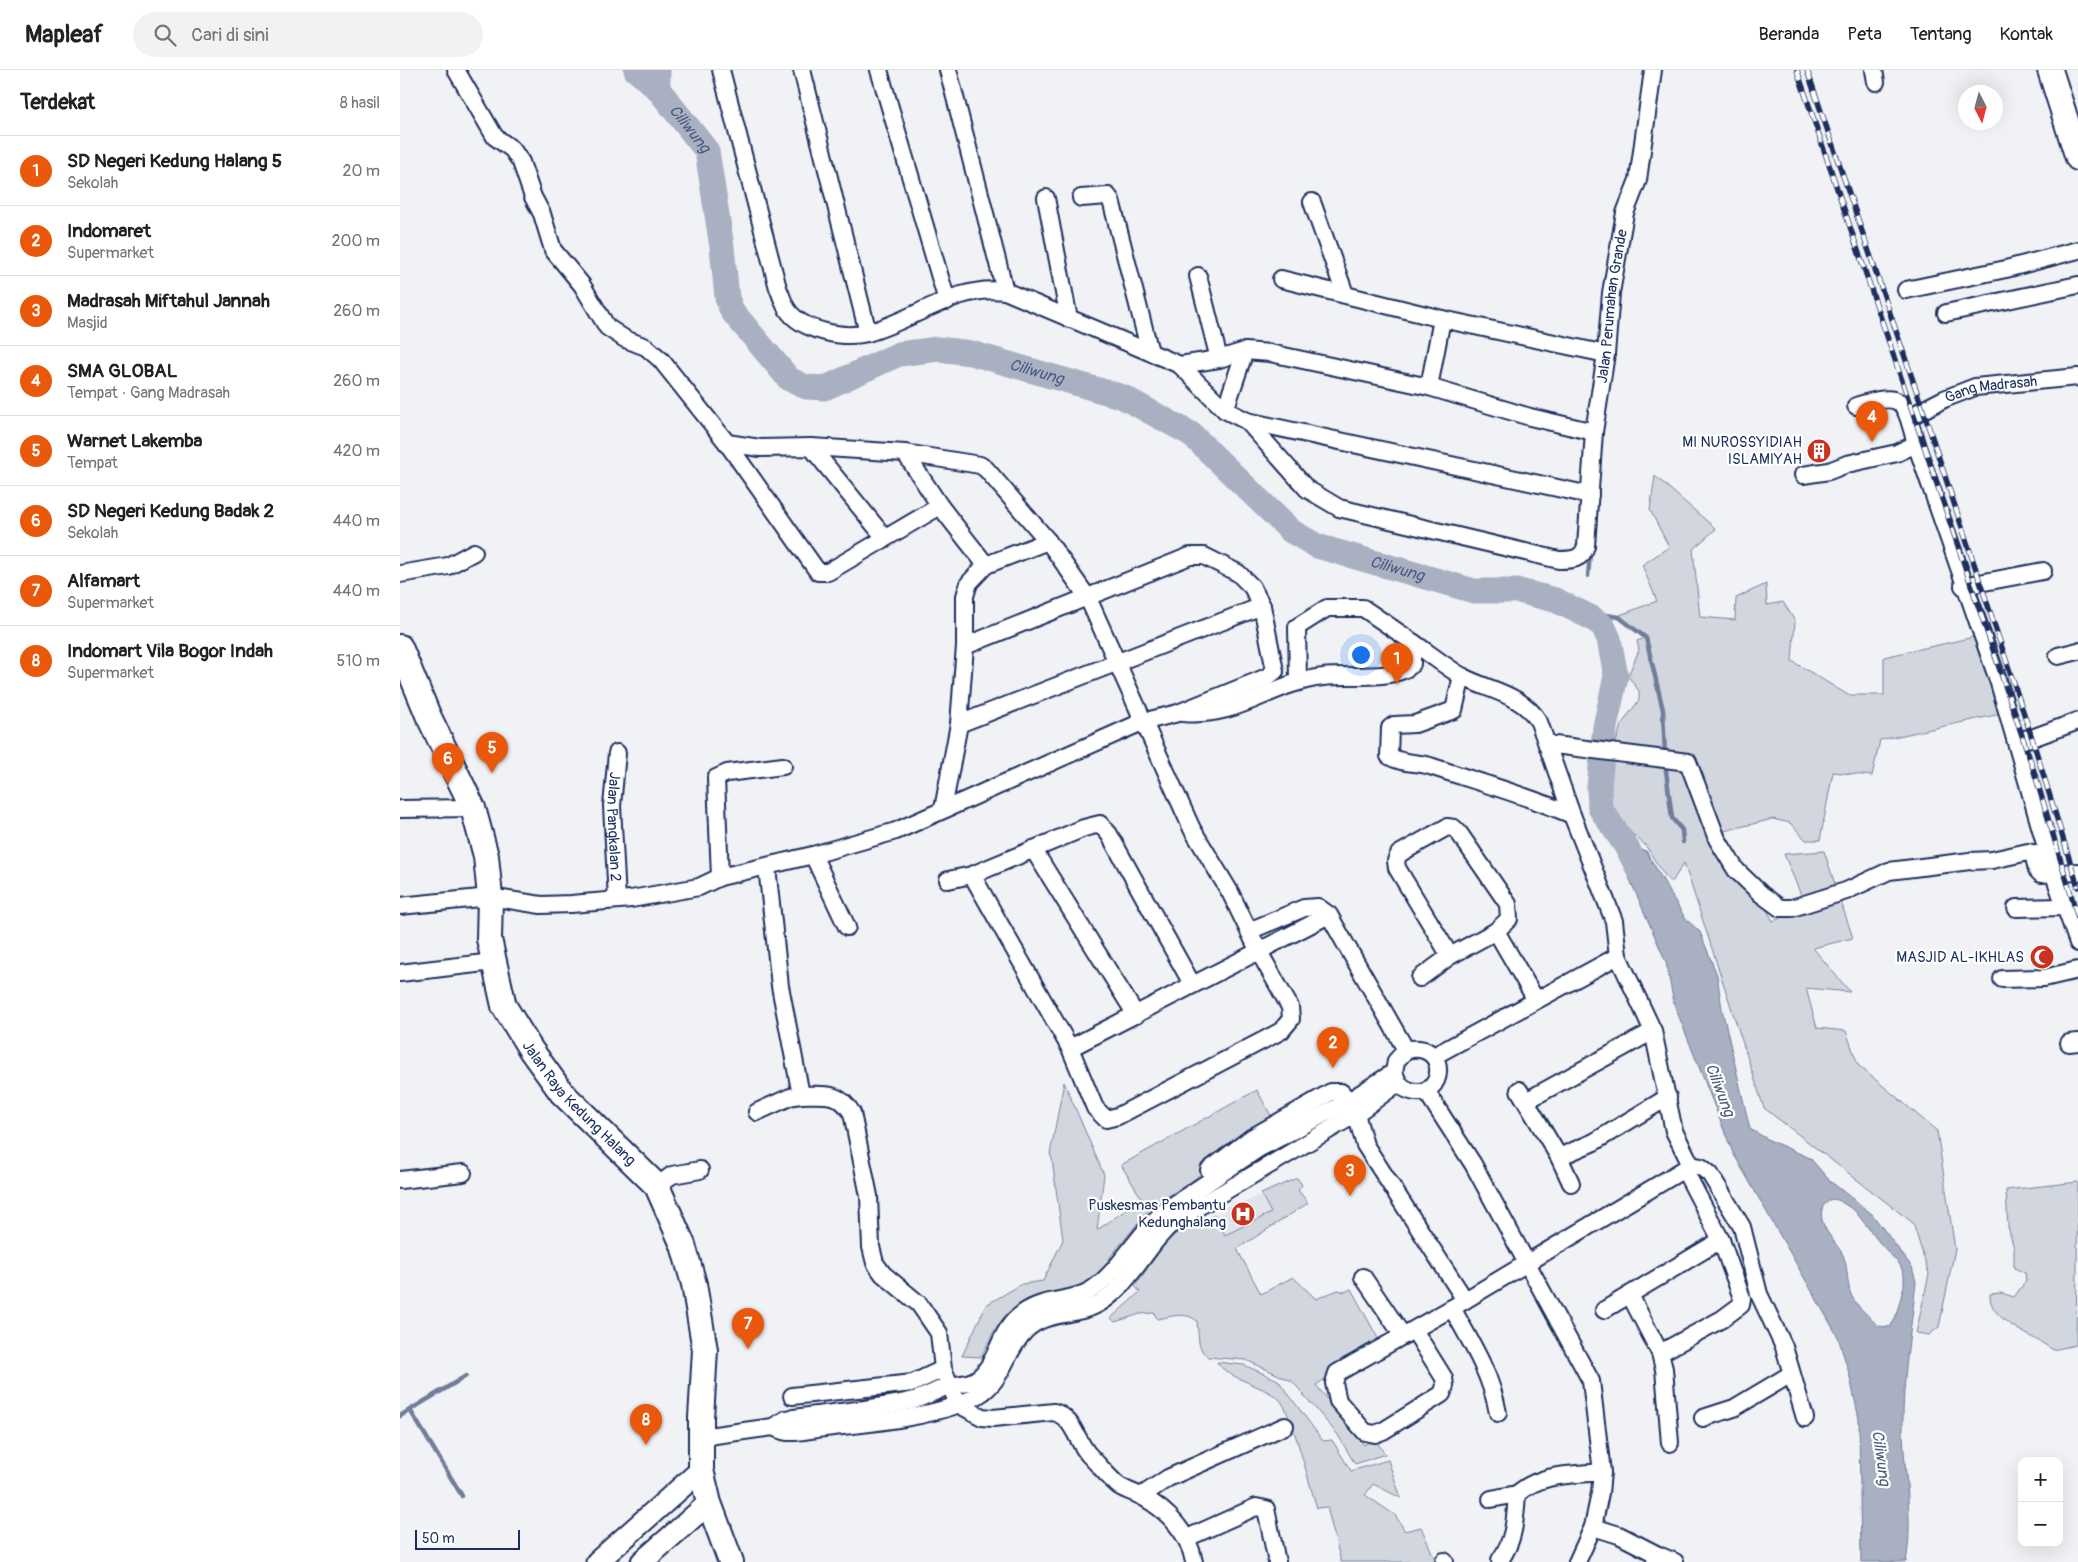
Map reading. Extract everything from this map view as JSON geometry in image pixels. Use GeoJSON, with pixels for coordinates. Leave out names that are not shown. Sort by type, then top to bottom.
{"type":"FeatureCollection","features":[{"type":"Feature","properties":{"kind":"main road"},"geometry":{"type":"LineString","coordinates":[[2050,70],[2078,158]]}},
{"type":"Feature","properties":{"kind":"main road","name":"Jalan Raya Kedung Halang"},"geometry":{"type":"LineString","coordinates":[[400,647],[428,715],[473,808],[486,856],[490,897],[489,940],[504,1006],[530,1050],[567,1098],[657,1186],[683,1245],[694,1284],[705,1350],[701,1470],[709,1503],[731,1562]]}},
{"type":"Feature","properties":{"kind":"street"},"geometry":{"type":"LineString","coordinates":[[456,70],[496,137],[512,149],[520,162],[533,197],[542,214],[553,250],[582,285],[607,327],[624,339],[641,344],[654,352],[727,442],[818,572],[828,572],[940,506]]}},
{"type":"Feature","properties":{"kind":"street"},"geometry":{"type":"LineString","coordinates":[[721,70],[768,252],[787,310],[816,330],[833,334],[868,333],[947,301],[988,289],[1004,291],[1180,365],[1225,410],[1247,421],[1590,495]]}},
{"type":"Feature","properties":{"kind":"street"},"geometry":{"type":"LineString","coordinates":[[802,70],[868,333]]}},
{"type":"Feature","properties":{"kind":"street"},"geometry":{"type":"LineString","coordinates":[[879,70],[947,301]]}},
{"type":"Feature","properties":{"kind":"street"},"geometry":{"type":"LineString","coordinates":[[948,70],[1004,291]]}},
{"type":"Feature","properties":{"kind":"street","name":"Jalan Perumahan Grande"},"geometry":{"type":"LineString","coordinates":[[1247,421],[1307,489],[1339,508],[1558,560],[1579,557],[1584,553],[1594,432],[1606,354],[1617,251],[1625,213],[1638,180],[1653,70]]}},
{"type":"Feature","properties":{"kind":"street"},"geometry":{"type":"LineString","coordinates":[[1081,198],[1108,196],[1111,200],[1150,352]]}},
{"type":"Feature","properties":{"kind":"street"},"geometry":{"type":"LineString","coordinates":[[1046,198],[1069,319]]}},
{"type":"Feature","properties":{"kind":"street"},"geometry":{"type":"LineString","coordinates":[[1312,202],[1345,294]]}},
{"type":"Feature","properties":{"kind":"street"},"geometry":{"type":"LineString","coordinates":[[1906,290],[2006,269],[2078,250]]}},
{"type":"Feature","properties":{"kind":"street"},"geometry":{"type":"LineString","coordinates":[[1198,276],[1219,359]]}},
{"type":"Feature","properties":{"kind":"street"},"geometry":{"type":"LineString","coordinates":[[1281,279],[1442,319],[1606,354]]}},
{"type":"Feature","properties":{"kind":"street"},"geometry":{"type":"LineString","coordinates":[[1946,313],[2078,285]]}},
{"type":"Feature","properties":{"kind":"street"},"geometry":{"type":"LineString","coordinates":[[1429,387],[1442,319]]}},
{"type":"Feature","properties":{"kind":"street"},"geometry":{"type":"LineString","coordinates":[[1180,365],[1219,359],[1245,351],[1270,353],[1429,387],[1530,417],[1594,432]]}},
{"type":"Feature","properties":{"kind":"street"},"geometry":{"type":"LineString","coordinates":[[1225,410],[1245,351]]}},
{"type":"Feature","properties":{"kind":"street","name":"Gang Madrasah"},"geometry":{"type":"LineString","coordinates":[[1909,418],[1944,399],[1975,387],[2078,377]]}},
{"type":"Feature","properties":{"kind":"street"},"geometry":{"type":"LineString","coordinates":[[1856,406],[1895,399],[1902,403],[1909,418],[1963,586],[1999,683],[2054,875],[2078,943]]}},
{"type":"Feature","properties":{"kind":"street"},"geometry":{"type":"LineString","coordinates":[[727,442],[760,448],[811,448],[904,453],[980,465],[1048,541],[1088,598],[1142,722],[1192,829],[1230,892],[1258,950],[1290,1007],[1291,1019],[1281,1031],[1136,1107],[1112,1119],[1101,1116],[1094,1108],[1070,1048],[972,875]]}},
{"type":"Feature","properties":{"kind":"street"},"geometry":{"type":"LineString","coordinates":[[1803,475],[1829,471],[1847,464],[1896,453],[1916,444]]}},
{"type":"Feature","properties":{"kind":"street"},"geometry":{"type":"LineString","coordinates":[[811,448],[885,538]]}},
{"type":"Feature","properties":{"kind":"street"},"geometry":{"type":"LineString","coordinates":[[904,453],[940,506],[986,565]]}},
{"type":"Feature","properties":{"kind":"street"},"geometry":{"type":"LineString","coordinates":[[944,809],[959,724],[965,646],[965,596],[968,584],[986,565],[1048,541]]}},
{"type":"Feature","properties":{"kind":"street"},"geometry":{"type":"LineString","coordinates":[[400,574],[448,566],[474,552]]}},
{"type":"Feature","properties":{"kind":"street"},"geometry":{"type":"LineString","coordinates":[[400,906],[490,897],[542,904],[617,900],[699,887],[720,877],[875,839],[1142,722],[1178,713],[1267,677],[1275,671],[1262,606],[1252,587],[1238,572],[1199,555],[1190,556],[965,646]]}},
{"type":"Feature","properties":{"kind":"street"},"geometry":{"type":"LineString","coordinates":[[1963,586],[2043,571]]}},
{"type":"Feature","properties":{"kind":"street"},"geometry":{"type":"LineString","coordinates":[[959,724],[1262,606]]}},
{"type":"Feature","properties":{"kind":"street"},"geometry":{"type":"LineString","coordinates":[[1298,680],[1297,627],[1327,608],[1363,608],[1462,676],[1526,706],[1539,722],[1572,815],[1614,921],[1618,956],[1653,1031],[1674,1131],[1687,1167],[1721,1240],[1742,1298],[1741,1305],[1722,1319],[1660,1353]]}},
{"type":"Feature","properties":{"kind":"street"},"geometry":{"type":"LineString","coordinates":[[1178,713],[1214,714],[1242,706],[1298,680],[1346,675],[1393,674],[1406,671],[1412,664],[1414,643]]}},
{"type":"Feature","properties":{"kind":"street"},"geometry":{"type":"LineString","coordinates":[[2058,656],[2078,651]]}},
{"type":"Feature","properties":{"kind":"street"},"geometry":{"type":"LineString","coordinates":[[1462,676],[1454,710],[1415,724],[1394,725],[1390,728],[1389,756],[1396,760],[1417,762],[1572,815]]}},
{"type":"Feature","properties":{"kind":"street"},"geometry":{"type":"LineString","coordinates":[[2016,740],[2032,738],[2078,721]]}},
{"type":"Feature","properties":{"kind":"street"},"geometry":{"type":"LineString","coordinates":[[1546,744],[1688,762],[1717,839],[1736,870],[1761,894],[1780,908],[1792,908],[1846,891],[1889,872],[1970,860],[1992,860],[2028,852],[2033,853],[2037,870],[2041,874],[2054,875],[2078,872]]}},
{"type":"Feature","properties":{"kind":"street","name":"Jalan Pangkalan 2"},"geometry":{"type":"LineString","coordinates":[[616,753],[612,806],[617,900]]}},
{"type":"Feature","properties":{"kind":"street"},"geometry":{"type":"LineString","coordinates":[[720,877],[716,778],[727,773],[783,766]]}},
{"type":"Feature","properties":{"kind":"street"},"geometry":{"type":"LineString","coordinates":[[400,809],[473,808]]}},
{"type":"Feature","properties":{"kind":"street"},"geometry":{"type":"LineString","coordinates":[[948,880],[972,875],[1084,828],[1100,824],[1109,834],[1192,984]]}},
{"type":"Feature","properties":{"kind":"street"},"geometry":{"type":"LineString","coordinates":[[1420,978],[1450,956],[1496,932],[1509,919],[1508,904],[1454,828],[1439,830],[1400,854],[1396,861],[1397,868],[1450,956]]}},
{"type":"Feature","properties":{"kind":"street"},"geometry":{"type":"LineString","coordinates":[[1033,849],[1136,1015]]}},
{"type":"Feature","properties":{"kind":"street"},"geometry":{"type":"LineString","coordinates":[[813,855],[847,927]]}},
{"type":"Feature","properties":{"kind":"street"},"geometry":{"type":"LineString","coordinates":[[767,867],[780,986],[801,1095]]}},
{"type":"Feature","properties":{"kind":"street"},"geometry":{"type":"LineString","coordinates":[[1249,931],[1304,908],[1318,907],[1329,915],[1406,1050]]}},
{"type":"Feature","properties":{"kind":"street"},"geometry":{"type":"LineString","coordinates":[[2016,908],[2066,907]]}},
{"type":"Feature","properties":{"kind":"street"},"geometry":{"type":"LineString","coordinates":[[1070,1048],[1329,915]]}},
{"type":"Feature","properties":{"kind":"street"},"geometry":{"type":"LineString","coordinates":[[1496,932],[1536,1000]]}},
{"type":"Feature","properties":{"kind":"street"},"geometry":{"type":"LineString","coordinates":[[1434,1056],[1618,956]]}},
{"type":"Feature","properties":{"kind":"street"},"geometry":{"type":"LineString","coordinates":[[401,970],[493,962]]}},
{"type":"Feature","properties":{"kind":"street"},"geometry":{"type":"LineString","coordinates":[[2002,979],[2044,978],[2078,970]]}},
{"type":"Feature","properties":{"kind":"street"},"geometry":{"type":"LineString","coordinates":[[1571,1183],[1523,1095],[1653,1031]]}},
{"type":"Feature","properties":{"kind":"street"},"geometry":{"type":"LineString","coordinates":[[1419,1048],[1434,1056],[1439,1065],[1439,1075],[1434,1085],[1426,1091],[1416,1093],[1406,1090],[1396,1077],[1396,1061],[1406,1050],[1419,1048]]}},
{"type":"Feature","properties":{"kind":"street"},"geometry":{"type":"LineString","coordinates":[[701,1437],[774,1427],[786,1419],[912,1401],[950,1386],[974,1381],[1026,1329],[1053,1315],[1087,1309],[1098,1304],[1116,1291],[1132,1275],[1158,1236],[1176,1220],[1396,1077]]}},
{"type":"Feature","properties":{"kind":"street"},"geometry":{"type":"LineString","coordinates":[[1426,1091],[1473,1164],[1584,1365],[1590,1381],[1602,1472],[1598,1512],[1577,1562]]}},
{"type":"Feature","properties":{"kind":"street"},"geometry":{"type":"LineString","coordinates":[[757,1112],[790,1097],[801,1095],[833,1095],[846,1102],[852,1113],[869,1196],[871,1247],[875,1263],[883,1274],[919,1304],[939,1333],[943,1369],[958,1404],[988,1417],[1054,1412],[1064,1415],[1070,1422],[1082,1447],[1118,1485],[1156,1504],[1174,1520],[1187,1538],[1194,1562]]}},
{"type":"Feature","properties":{"kind":"street"},"geometry":{"type":"LineString","coordinates":[[1559,1158],[1594,1142],[1668,1097]]}},
{"type":"Feature","properties":{"kind":"street"},"geometry":{"type":"LineString","coordinates":[[774,1427],[786,1432],[918,1416],[958,1404],[983,1392],[999,1376],[1006,1331],[1016,1318],[1031,1308],[1083,1294],[1091,1290],[1110,1272],[1149,1225],[1255,1143],[1352,1107]]}},
{"type":"Feature","properties":{"kind":"street"},"geometry":{"type":"LineString","coordinates":[[1352,1107],[1364,1145],[1458,1304],[1492,1384],[1498,1413]]}},
{"type":"Feature","properties":{"kind":"street"},"geometry":{"type":"LineString","coordinates":[[1363,1277],[1408,1333],[1444,1378],[1445,1386],[1442,1394],[1383,1431],[1375,1434],[1365,1432],[1338,1401],[1334,1383],[1336,1373],[1408,1333],[1458,1304],[1687,1167],[1701,1167],[1710,1174],[1742,1227],[1759,1294],[1784,1347],[1805,1418]]}},
{"type":"Feature","properties":{"kind":"street"},"geometry":{"type":"LineString","coordinates":[[657,1186],[672,1175],[700,1170]]}},
{"type":"Feature","properties":{"kind":"street"},"geometry":{"type":"LineString","coordinates":[[400,1180],[462,1174]]}},
{"type":"Feature","properties":{"kind":"street"},"geometry":{"type":"LineString","coordinates":[[1604,1310],[1721,1240]]}},
{"type":"Feature","properties":{"kind":"street"},"geometry":{"type":"LineString","coordinates":[[1630,1295],[1660,1353],[1664,1369],[1664,1399],[1670,1444]]}},
{"type":"Feature","properties":{"kind":"street"},"geometry":{"type":"LineString","coordinates":[[792,1396],[913,1383],[943,1369]]}},
{"type":"Feature","properties":{"kind":"street"},"geometry":{"type":"LineString","coordinates":[[1703,1418],[1734,1408],[1791,1374]]}},
{"type":"Feature","properties":{"kind":"street"},"geometry":{"type":"LineString","coordinates":[[1141,1496],[1168,1478],[1285,1426]]}},
{"type":"Feature","properties":{"kind":"street"},"geometry":{"type":"LineString","coordinates":[[607,1559],[654,1512],[701,1470]]}},
{"type":"Feature","properties":{"kind":"street"},"geometry":{"type":"LineString","coordinates":[[1491,1499],[1517,1494],[1530,1483],[1545,1478],[1602,1472]]}},
{"type":"Feature","properties":{"kind":"street"},"geometry":{"type":"LineString","coordinates":[[1500,1560],[1510,1545],[1513,1536],[1517,1494]]}},
{"type":"Feature","properties":{"kind":"street"},"geometry":{"type":"LineString","coordinates":[[642,1562],[674,1536],[709,1503]]}},
{"type":"Feature","properties":{"kind":"street"},"geometry":{"type":"LineString","coordinates":[[1187,1538],[1256,1507],[1266,1509],[1277,1562]]}},
{"type":"Feature","properties":{"kind":"street"},"geometry":{"type":"LineString","coordinates":[[654,1512],[674,1536]]}},
{"type":"Feature","properties":{"kind":"street"},"geometry":{"type":"LineString","coordinates":[[1593,1527],[1619,1535],[1657,1558],[1675,1562]]}},
{"type":"Feature","properties":{"kind":"shaded area"},"geometry":{"type":"Polygon","coordinates":[[[1655,476],[1716,529],[1693,549],[1700,617],[1735,620],[1736,598],[1766,584],[1767,605],[1783,602],[1795,621],[1792,661],[1848,695],[1884,695],[1884,657],[1974,637],[2005,713],[1880,740],[1872,776],[1833,772],[1820,840],[1806,840],[1790,823],[1773,819],[1724,831],[1773,921],[1806,907],[1784,854],[1824,851],[1853,938],[1813,948],[1850,992],[1806,988],[1817,1028],[1846,1031],[1858,1065],[1937,1131],[1955,1249],[1939,1327],[1929,1335],[1916,1333],[1929,1274],[1913,1223],[1764,1108],[1684,863],[1672,882],[1665,876],[1645,845],[1603,808],[1607,774],[1621,725],[1639,700],[1639,691],[1628,676],[1639,650],[1637,641],[1645,638],[1620,615],[1657,601],[1642,565],[1669,547],[1650,510],[1655,476]]]}},
{"type":"Feature","properties":{"kind":"shaded area"},"geometry":{"type":"Polygon","coordinates":[[[1064,1082],[1104,1175],[1097,1230],[1142,1199],[1121,1165],[1257,1090],[1271,1116],[1234,1140],[1237,1146],[1189,1183],[1151,1207],[1111,1256],[1091,1290],[1023,1309],[995,1329],[981,1357],[962,1356],[986,1305],[1022,1284],[1043,1281],[1063,1240],[1050,1154],[1064,1082]]]}},
{"type":"Feature","properties":{"kind":"shaded area"},"geometry":{"type":"Polygon","coordinates":[[[1297,1178],[1302,1185],[1298,1190],[1308,1203],[1237,1249],[1261,1294],[1293,1277],[1316,1299],[1338,1290],[1345,1292],[1351,1289],[1380,1342],[1316,1385],[1364,1445],[1375,1439],[1385,1454],[1355,1464],[1338,1435],[1292,1381],[1246,1360],[1208,1357],[1202,1351],[1199,1343],[1197,1321],[1193,1318],[1183,1315],[1157,1319],[1154,1313],[1140,1314],[1115,1322],[1111,1318],[1140,1292],[1135,1286],[1167,1241],[1183,1228],[1215,1215],[1225,1235],[1271,1213],[1261,1194],[1297,1178]]]}},
{"type":"Feature","properties":{"kind":"shaded area"},"geometry":{"type":"Polygon","coordinates":[[[2078,1182],[2076,1345],[2053,1350],[2004,1320],[1991,1304],[1990,1294],[2001,1293],[2014,1297],[2026,1281],[2025,1273],[2014,1268],[2014,1248],[2008,1227],[2006,1190],[2078,1182]]]}},
{"type":"Feature","properties":{"kind":"shaded area","name":"Puskesmas Pembantu Kedunghalang"},"geometry":{"type":"Polygon","coordinates":[[[1261,1194],[1271,1213],[1224,1235],[1215,1215],[1226,1212],[1224,1208],[1235,1202],[1238,1206],[1261,1194]]]}},
{"type":"Feature","properties":{"kind":"shaded area"},"geometry":{"type":"Polygon","coordinates":[[[1217,1362],[1244,1365],[1278,1380],[1323,1441],[1332,1440],[1351,1471],[1388,1460],[1401,1498],[1373,1484],[1365,1495],[1395,1515],[1405,1531],[1421,1527],[1436,1562],[1341,1562],[1327,1507],[1317,1508],[1284,1406],[1272,1394],[1228,1373],[1217,1362]]]}},
{"type":"Feature","properties":{"kind":"water"},"geometry":{"type":"Polygon","coordinates":[[[1626,846],[1646,851],[1685,918],[1700,932],[1717,975],[1722,1009],[1750,1129],[1771,1141],[1810,1158],[1830,1181],[1872,1214],[1912,1267],[1916,1282],[1905,1374],[1903,1411],[1909,1512],[1906,1562],[1861,1562],[1859,1419],[1849,1373],[1838,1337],[1733,1153],[1674,1004],[1666,962],[1620,857],[1626,846]],[[1831,1199],[1823,1206],[1822,1220],[1827,1232],[1843,1255],[1851,1296],[1878,1326],[1890,1327],[1895,1319],[1904,1286],[1904,1275],[1900,1265],[1855,1211],[1838,1200],[1831,1199]]]}},
{"type":"Feature","properties":{"kind":"waterway"},"geometry":{"type":"LineString","coordinates":[[636,70],[658,89]]}},
{"type":"Feature","properties":{"kind":"waterway","name":"Ciliwung"},"geometry":{"type":"LineString","coordinates":[[658,70],[658,89],[707,151],[722,247],[727,298],[732,311],[789,379],[806,387],[825,388],[899,354],[938,349],[971,353],[1123,397],[1191,434],[1291,531],[1317,546],[1474,591],[1519,591],[1555,600],[1592,618],[1603,626],[1609,639],[1616,676],[1605,727],[1599,787],[1600,808],[1626,846],[1642,875]]}},
{"type":"Feature","properties":{"kind":"waterway"},"geometry":{"type":"LineString","coordinates":[[1588,576],[1590,553]]}},
{"type":"Feature","properties":{"kind":"waterway","name":"Ciliwung"},"geometry":{"type":"LineString","coordinates":[[1580,611],[1619,617],[1646,638],[1663,710],[1665,756]]}},
{"type":"Feature","properties":{"kind":"waterway","name":"Ciliwung"},"geometry":{"type":"LineString","coordinates":[[1665,763],[1672,818],[1682,830],[1683,842]]}},
{"type":"Feature","properties":{"kind":"waterway"},"geometry":{"type":"LineString","coordinates":[[400,1416],[466,1376]]}},
{"type":"Feature","properties":{"kind":"waterway"},"geometry":{"type":"LineString","coordinates":[[410,1410],[462,1496]]}},
{"type":"Feature","properties":{"kind":"railway"},"geometry":{"type":"LineString","coordinates":[[1797,70],[2033,768],[2078,918]]}},
{"type":"Feature","properties":{"kind":"railway"},"geometry":{"type":"LineString","coordinates":[[1807,70],[2032,738],[2078,887]]}},
{"type":"Feature","properties":{"kind":"place","name":"SMA GLOBAL"},"geometry":{"type":"Point","coordinates":[1872,442]}},
{"type":"Feature","properties":{"kind":"place","name":"MI NUROSSYIDIAH ISLAMIYAH"},"geometry":{"type":"Point","coordinates":[1819,451]}},
{"type":"Feature","properties":{"kind":"place","name":"SD Negeri Kedung Halang 5"},"geometry":{"type":"Point","coordinates":[1397,684]}},
{"type":"Feature","properties":{"kind":"place","name":"Warnet Lakemba"},"geometry":{"type":"Point","coordinates":[492,773]}},
{"type":"Feature","properties":{"kind":"place","name":"SD Negeri Kedung Badak 2"},"geometry":{"type":"Point","coordinates":[448,784]}},
{"type":"Feature","properties":{"kind":"place","name":"MASJID AL-IKHLAS"},"geometry":{"type":"Point","coordinates":[2042,957]}},
{"type":"Feature","properties":{"kind":"place","name":"Indomaret"},"geometry":{"type":"Point","coordinates":[1333,1068]}},
{"type":"Feature","properties":{"kind":"place","name":"Madrasah Miftahul Jannah"},"geometry":{"type":"Point","coordinates":[1350,1196]}},
{"type":"Feature","properties":{"kind":"place","name":"Puskesmas Pembantu Kedunghalang"},"geometry":{"type":"Point","coordinates":[1243,1214]}},
{"type":"Feature","properties":{"kind":"place","name":"Alfamart"},"geometry":{"type":"Point","coordinates":[748,1349]}},
{"type":"Feature","properties":{"kind":"place","name":"Indomart Vila Bogor Indah"},"geometry":{"type":"Point","coordinates":[646,1445]}}]}
